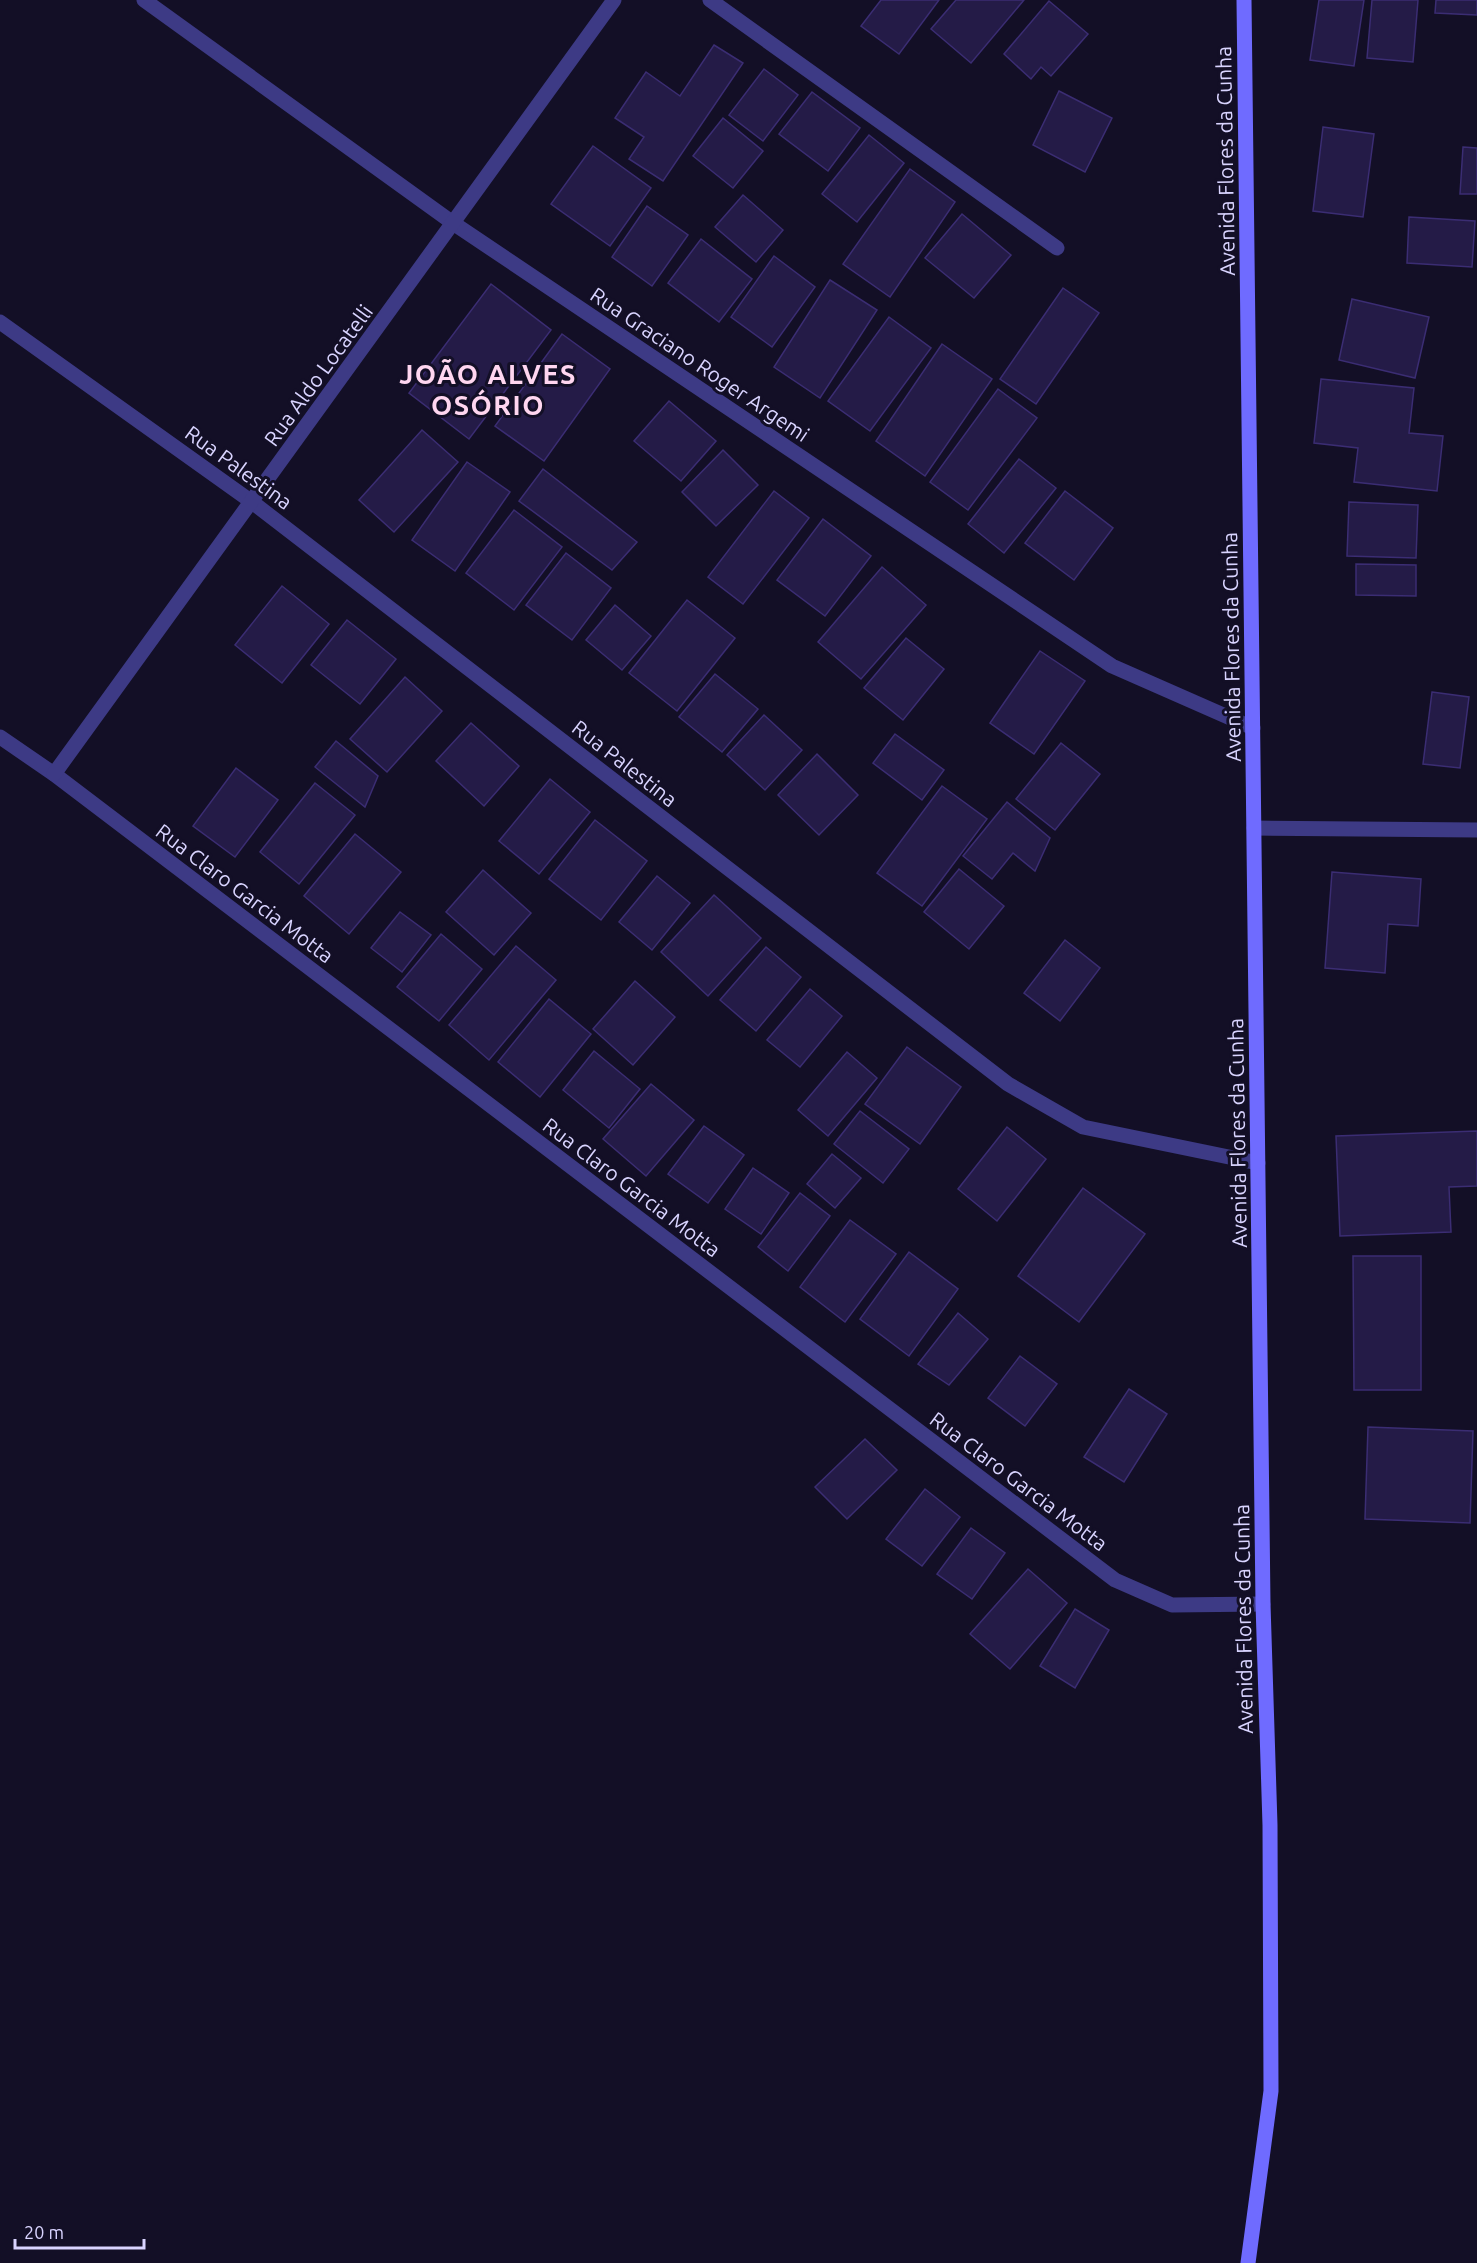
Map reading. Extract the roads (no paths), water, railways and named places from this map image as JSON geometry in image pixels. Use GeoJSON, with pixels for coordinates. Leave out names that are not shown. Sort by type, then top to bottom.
{"type":"FeatureCollection","features":[{"type":"Feature","properties":{"kind":"street","name":"Rua Graciano Roger Argemi"},"geometry":{"type":"LineString","coordinates":[[144,0],[453,223],[1112,666],[1253,728]]}},
{"type":"Feature","properties":{"kind":"street","name":"Rua Aldo Locatelli"},"geometry":{"type":"LineString","coordinates":[[54,774],[614,0]]}},
{"type":"Feature","properties":{"kind":"street"},"geometry":{"type":"LineString","coordinates":[[710,0],[1057,248]]}},
{"type":"Feature","properties":{"kind":"street","name":"Avenida Flores da Cunha"},"geometry":{"type":"LineString","coordinates":[[1244,0],[1271,2091],[1248,2263]]}},
{"type":"Feature","properties":{"kind":"street","name":"Rua Palestina"},"geometry":{"type":"LineString","coordinates":[[0,322],[252,502],[1008,1084],[1083,1127],[1258,1164]]}},
{"type":"Feature","properties":{"kind":"street","name":"Rua Claro Garcia Motta"},"geometry":{"type":"LineString","coordinates":[[0,737],[54,774],[1115,1580],[1172,1605],[1263,1604]]}},
{"type":"Feature","properties":{"kind":"street"},"geometry":{"type":"LineString","coordinates":[[1254,828],[1477,830]]}},
{"type":"Feature","properties":{"kind":"district","name":"JOÃO ALVES OSÓRIO"},"geometry":{"type":"Point","coordinates":[488,390]}}]}
